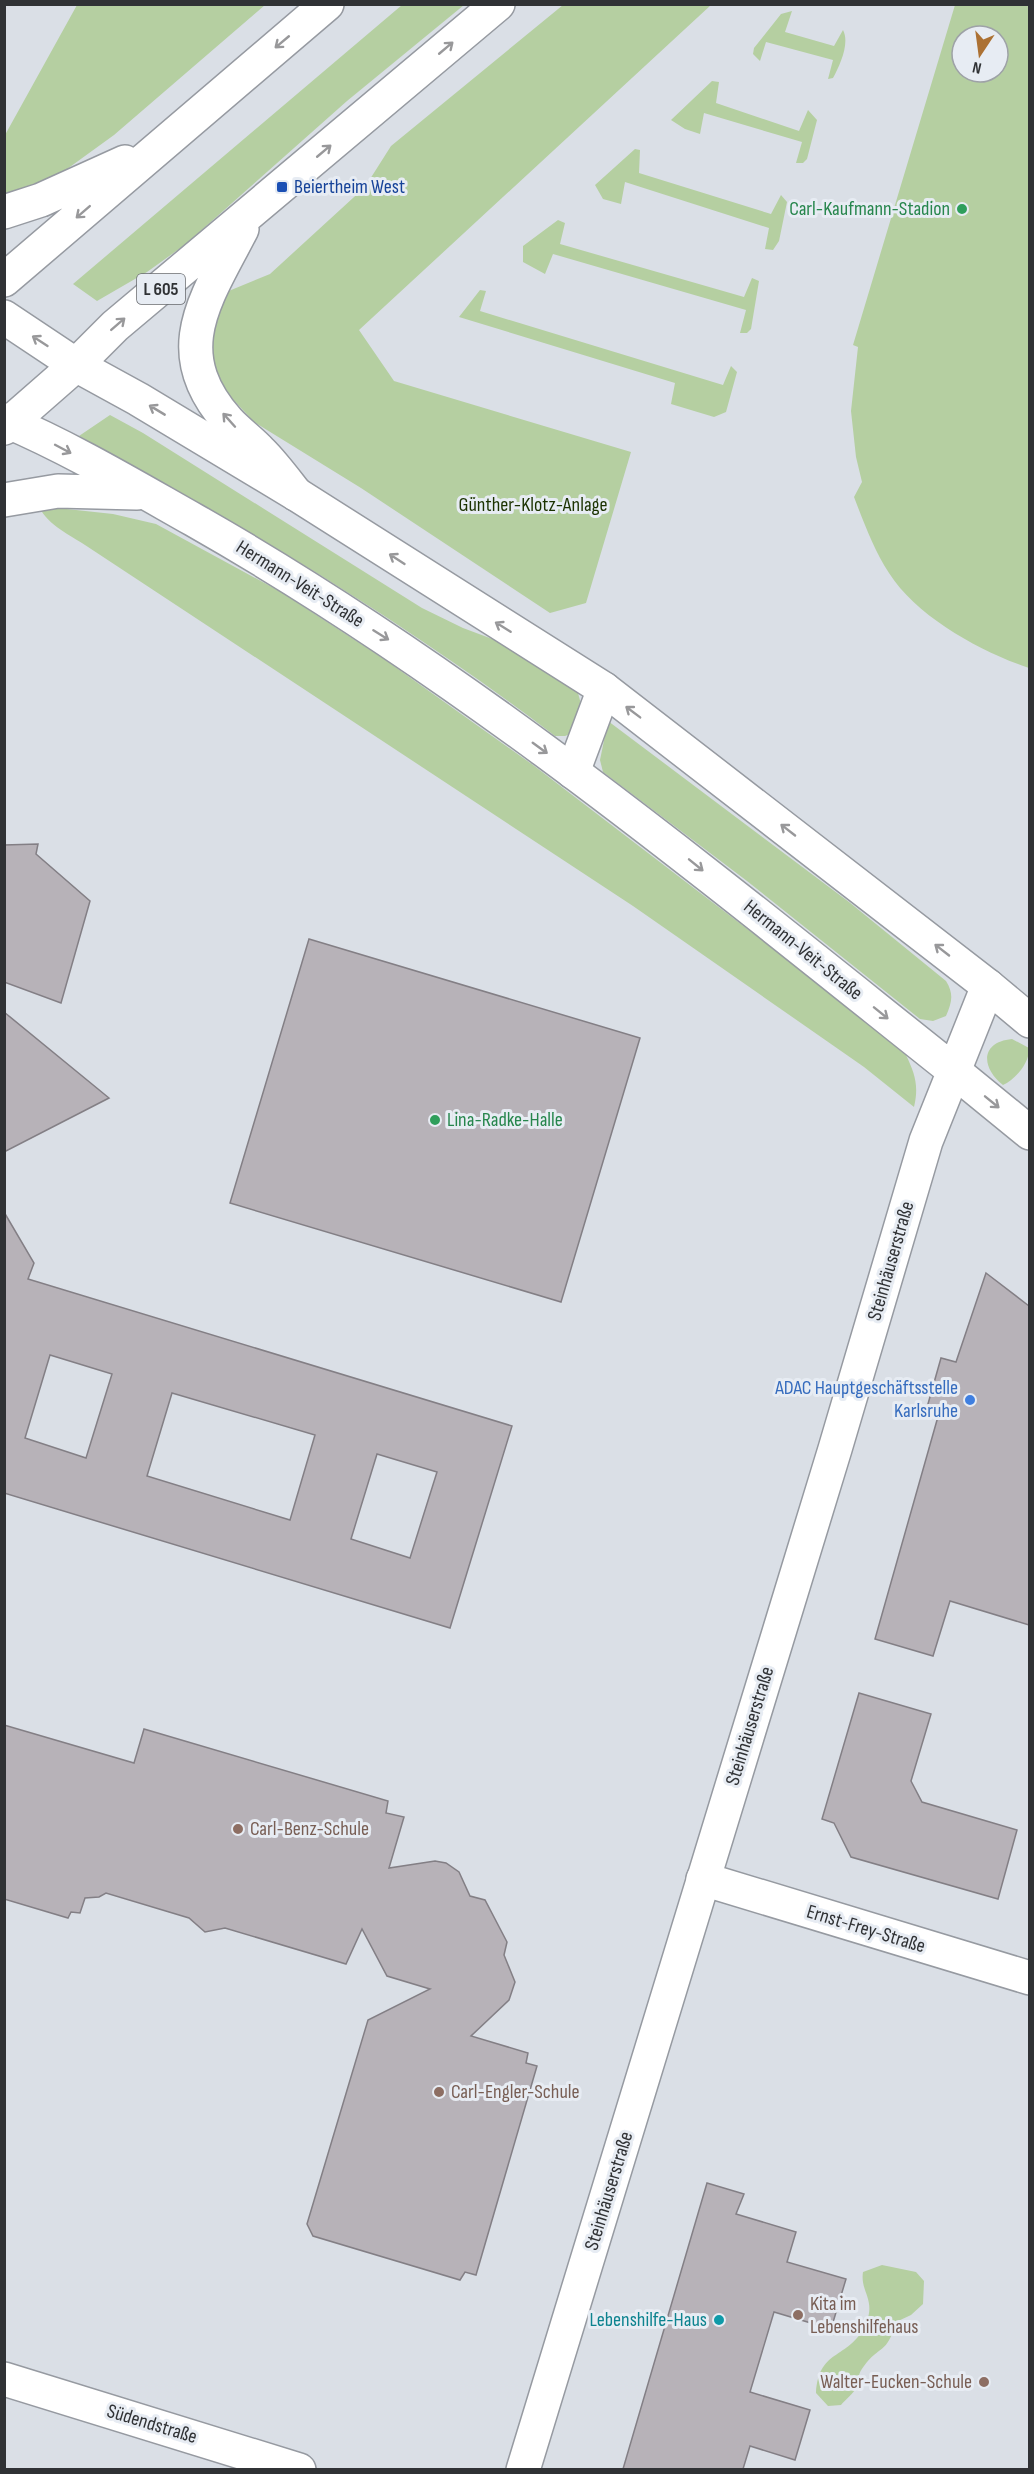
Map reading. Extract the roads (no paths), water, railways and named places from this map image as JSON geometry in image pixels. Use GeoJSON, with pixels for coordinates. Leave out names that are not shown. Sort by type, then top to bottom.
{"type":"FeatureCollection","features":[{"type":"Feature","properties":{"kind":"main road"},"geometry":{"type":"LineString","coordinates":[[4,280],[327,4]]}},
{"type":"Feature","properties":{"kind":"main road","name":"L 605"},"geometry":{"type":"LineString","coordinates":[[7,424],[76,364],[115,326],[248,217],[498,4]]}},
{"type":"Feature","properties":{"kind":"main road"},"geometry":{"type":"LineString","coordinates":[[4,212],[41,200],[159,146]]}},
{"type":"Feature","properties":{"kind":"main road"},"geometry":{"type":"LineString","coordinates":[[248,217],[210,291],[200,319],[195,340],[196,368],[206,391],[228,421],[262,453],[296,494]]}},
{"type":"Feature","properties":{"kind":"main road"},"geometry":{"type":"LineString","coordinates":[[4,317],[76,364],[296,494],[604,689],[988,986],[1029,1021]]}},
{"type":"Feature","properties":{"kind":"main road","name":"Hermann-Veit-Straße"},"geometry":{"type":"LineString","coordinates":[[7,424],[147,494],[264,560],[392,641],[662,838],[1029,1133]]}},
{"type":"Feature","properties":{"kind":"main road"},"geometry":{"type":"LineString","coordinates":[[4,500],[58,491],[94,490],[147,494]]}},
{"type":"Feature","properties":{"kind":"main road"},"geometry":{"type":"LineString","coordinates":[[573,772],[604,689]]}},
{"type":"Feature","properties":{"kind":"main road","name":"Steinhäuserstraße"},"geometry":{"type":"LineString","coordinates":[[523,2469],[836,1449],[926,1141],[988,986]]}},
{"type":"Feature","properties":{"kind":"main road","name":"Ernst-Frey-Straße"},"geometry":{"type":"LineString","coordinates":[[703,1879],[1029,1978]]}},
{"type":"Feature","properties":{"kind":"main road","name":"Südendstraße"},"geometry":{"type":"LineString","coordinates":[[4,2379],[299,2469]]}},
{"type":"Feature","properties":{"kind":"place","name":"Beiertheim West"},"geometry":{"type":"Point","coordinates":[282,187]}},
{"type":"Feature","properties":{"kind":"place","name":"Carl-Kaufmann-Stadion"},"geometry":{"type":"Point","coordinates":[962,209]}},
{"type":"Feature","properties":{"kind":"place","name":"Lina-Radke-Halle"},"geometry":{"type":"Point","coordinates":[435,1120]}},
{"type":"Feature","properties":{"kind":"place","name":"ADAC Hauptgeschäftsstelle Karlsruhe"},"geometry":{"type":"Point","coordinates":[970,1400]}},
{"type":"Feature","properties":{"kind":"place","name":"Carl-Benz-Schule"},"geometry":{"type":"Point","coordinates":[238,1829]}},
{"type":"Feature","properties":{"kind":"place","name":"Carl-Engler-Schule"},"geometry":{"type":"Point","coordinates":[439,2092]}},
{"type":"Feature","properties":{"kind":"place","name":"Kita im Lebenshilfehaus"},"geometry":{"type":"Point","coordinates":[798,2315]}},
{"type":"Feature","properties":{"kind":"place","name":"Lebenshilfe-Haus"},"geometry":{"type":"Point","coordinates":[719,2320]}},
{"type":"Feature","properties":{"kind":"place","name":"Walter-Eucken-Schule"},"geometry":{"type":"Point","coordinates":[984,2382]}},
{"type":"Feature","properties":{"kind":"park label","name":"Günther-Klotz-Anlage"},"geometry":{"type":"Point","coordinates":[533,505]}}]}
